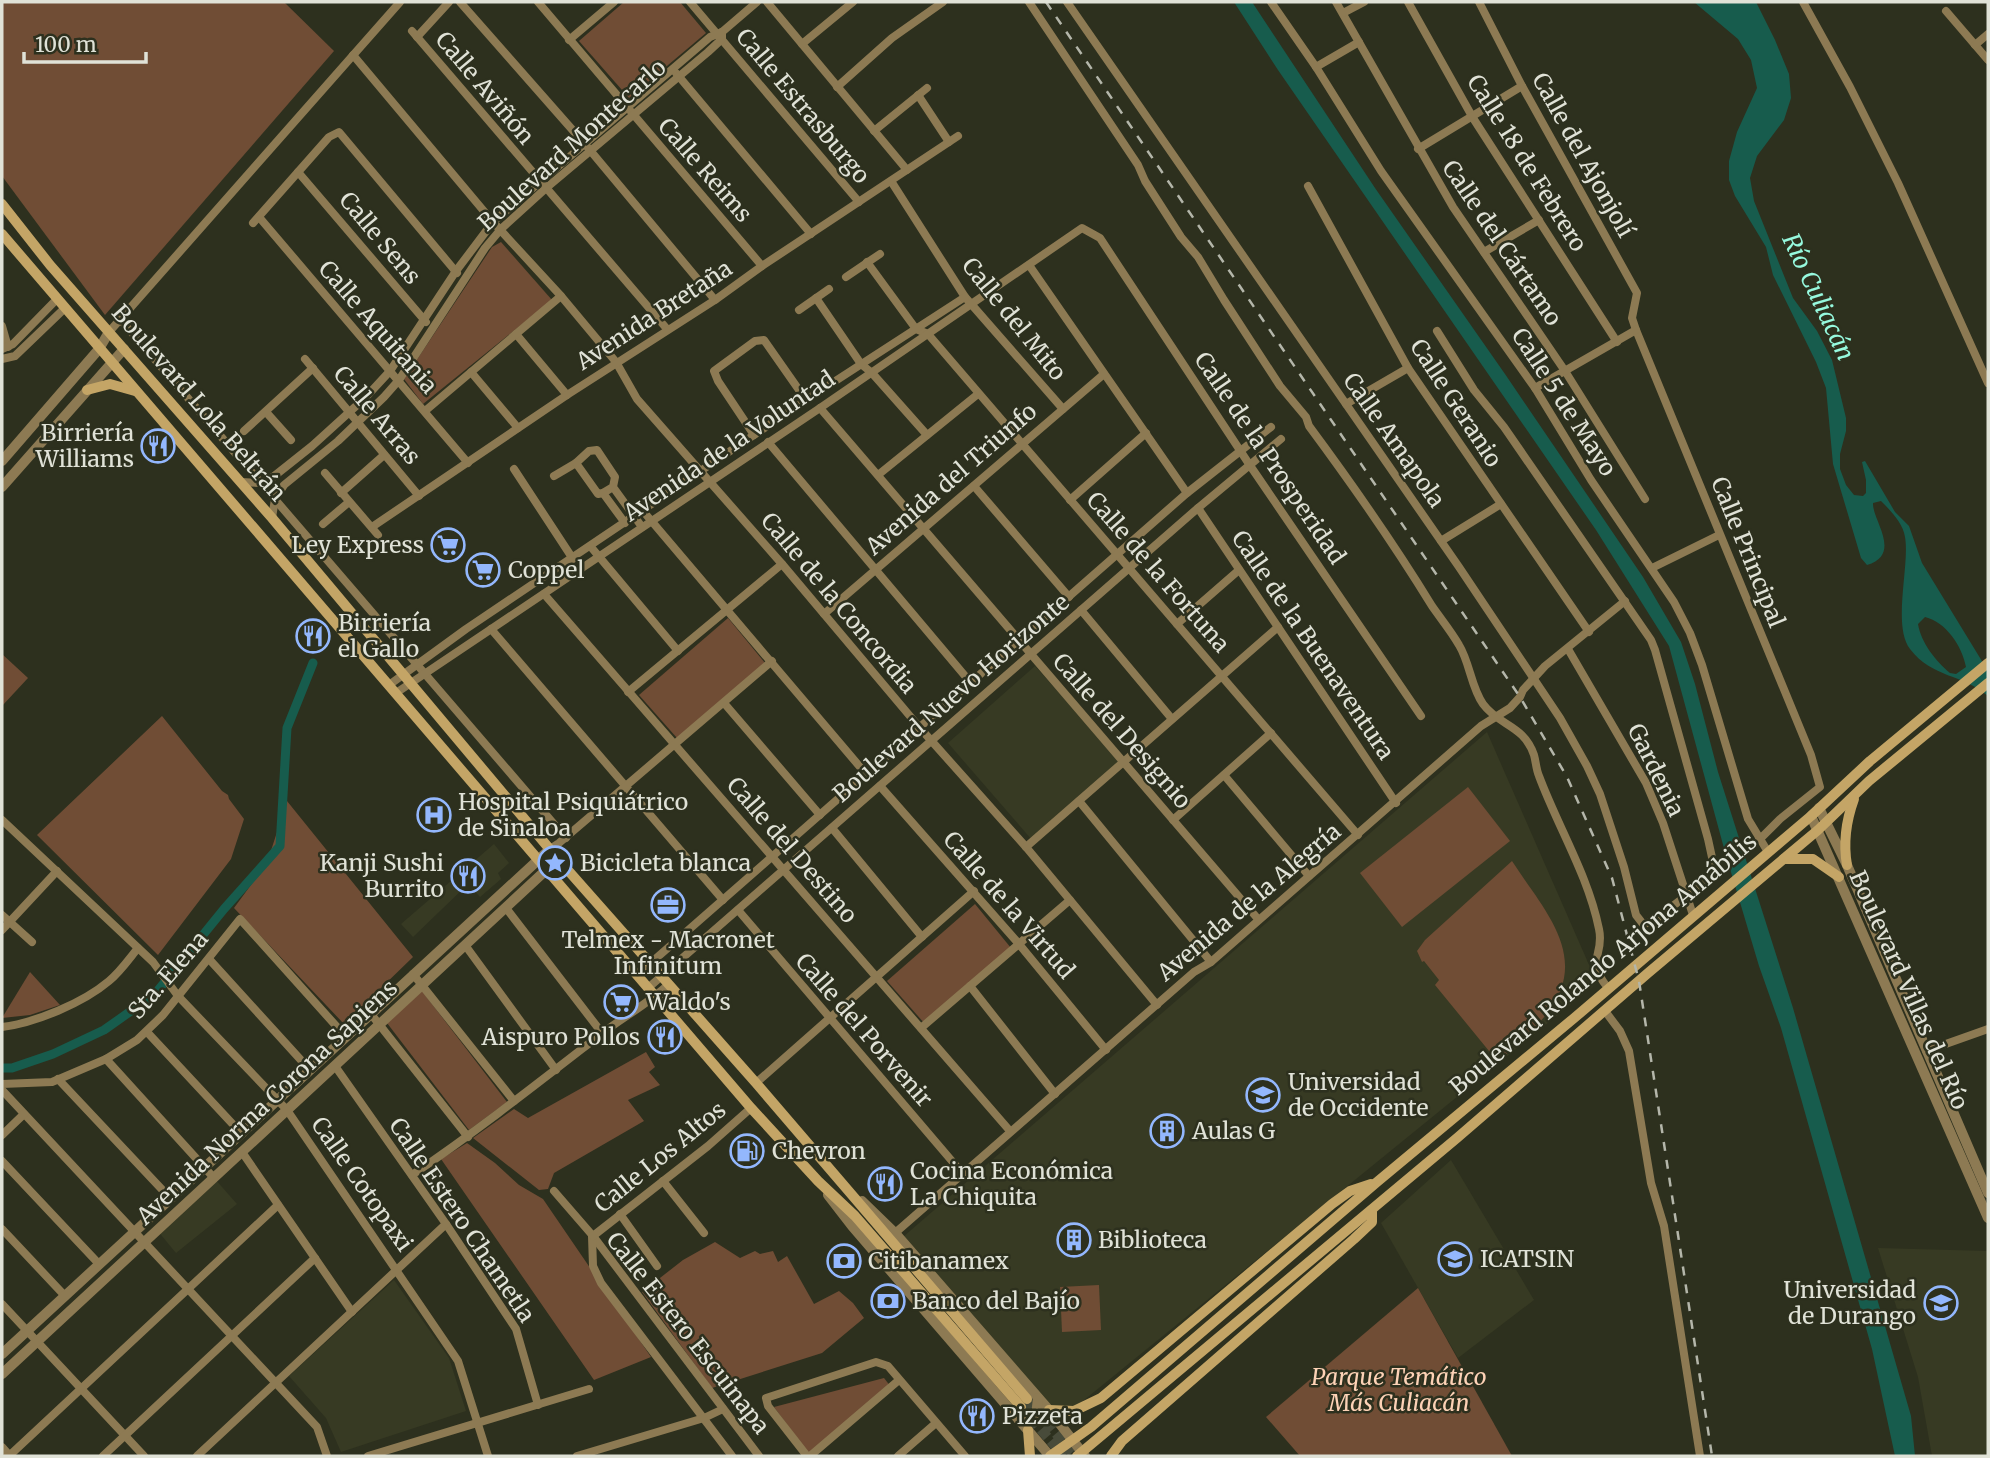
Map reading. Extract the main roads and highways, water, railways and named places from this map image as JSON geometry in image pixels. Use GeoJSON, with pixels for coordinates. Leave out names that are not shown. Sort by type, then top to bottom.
{"type":"FeatureCollection","features":[{"type":"Feature","properties":{"kind":"main road","name":"Boulevard Lola Beltrán"},"geometry":{"type":"LineString","coordinates":[[2,204],[407,678],[558,843],[558,859],[756,1083],[1029,1401],[751,1108],[2,234]]}},
{"type":"Feature","properties":{"kind":"main road"},"geometry":{"type":"LineString","coordinates":[[87,390],[110,384],[137,391]]}},
{"type":"Feature","properties":{"kind":"main road","name":"Boulevard Rolando Arjona Amábilis"},"geometry":{"type":"LineString","coordinates":[[1050,1456],[1073,1442],[1988,663]]}},
{"type":"Feature","properties":{"kind":"main road","name":"Boulevard Rolando Arjona Amábilis"},"geometry":{"type":"LineString","coordinates":[[1081,1455],[1760,880],[1856,794],[1988,683]]}},
{"type":"Feature","properties":{"kind":"main road"},"geometry":{"type":"LineString","coordinates":[[1847,865],[1847,818],[1856,794]]}},
{"type":"Feature","properties":{"kind":"main road"},"geometry":{"type":"LineString","coordinates":[[1784,859],[1813,859],[1841,881]]}},
{"type":"Feature","properties":{"kind":"main road"},"geometry":{"type":"LineString","coordinates":[[1049,1410],[1074,1411],[1101,1398],[1332,1205],[1350,1191],[1377,1182]]}},
{"type":"Feature","properties":{"kind":"main road"},"geometry":{"type":"LineString","coordinates":[[1111,1456],[1122,1441],[1354,1240],[1372,1222],[1372,1210]]}},
{"type":"Feature","properties":{"kind":"main road"},"geometry":{"type":"LineString","coordinates":[[1028,1430],[1030,1456]]}},
{"type":"Feature","properties":{"kind":"water"},"geometry":{"type":"Polygon","coordinates":[[[1234,2],[1252,2],[1375,188],[1643,577],[1681,642],[1718,772],[1793,1008],[1911,1416],[1915,1456],[1895,1456],[1872,1349],[1781,1028],[1759,966],[1725,852],[1669,646],[1596,530],[1278,70],[1234,2]]]}},
{"type":"Feature","properties":{"kind":"water"},"geometry":{"type":"Polygon","coordinates":[[[1694,2],[1756,2],[1789,74],[1791,98],[1784,120],[1757,156],[1750,178],[1754,201],[1793,298],[1817,331],[1832,360],[1846,418],[1840,469],[1846,485],[1854,495],[1863,496],[1866,493],[1862,462],[1865,461],[1895,512],[1909,526],[1922,563],[1988,671],[1988,696],[1968,683],[1928,665],[1910,649],[1902,626],[1905,537],[1899,522],[1881,501],[1873,503],[1883,536],[1883,553],[1878,560],[1867,565],[1861,558],[1833,464],[1826,388],[1773,275],[1766,247],[1735,196],[1729,180],[1729,161],[1737,132],[1757,88],[1751,60],[1738,39],[1694,2]],[[1925,617],[1918,624],[1922,638],[1940,663],[1950,673],[1956,674],[1966,667],[1961,651],[1946,629],[1925,617]]]}},
{"type":"Feature","properties":{"kind":"waterway"},"geometry":{"type":"LineString","coordinates":[[2,1068],[12,1068],[53,1054],[104,1030],[155,994],[224,909],[280,846],[287,728],[313,663]]}},
{"type":"Feature","properties":{"kind":"tunnel"},"geometry":{"type":"LineString","coordinates":[[1027,1399],[1075,1456]]}},
{"type":"Feature","properties":{"kind":"tunnel"},"geometry":{"type":"LineString","coordinates":[[1021,1407],[1064,1456]]}},
{"type":"Feature","properties":{"kind":"railway"},"geometry":{"type":"LineString","coordinates":[[1046,2],[1520,697],[1567,777],[1612,878],[1639,981],[1712,1456]]}},
{"type":"Feature","properties":{"kind":"place","name":"Birriería Williams"},"geometry":{"type":"Point","coordinates":[158,446]}},
{"type":"Feature","properties":{"kind":"place","name":"Ley Express"},"geometry":{"type":"Point","coordinates":[448,545]}},
{"type":"Feature","properties":{"kind":"place","name":"Coppel"},"geometry":{"type":"Point","coordinates":[483,570]}},
{"type":"Feature","properties":{"kind":"place","name":"Birriería el Gallo"},"geometry":{"type":"Point","coordinates":[313,636]}},
{"type":"Feature","properties":{"kind":"place","name":"Hospital Psiquiátrico de Sinaloa"},"geometry":{"type":"Point","coordinates":[434,815]}},
{"type":"Feature","properties":{"kind":"place","name":"Bicicleta blanca"},"geometry":{"type":"Point","coordinates":[555,863]}},
{"type":"Feature","properties":{"kind":"place","name":"Kanji Sushi Burrito"},"geometry":{"type":"Point","coordinates":[468,876]}},
{"type":"Feature","properties":{"kind":"place","name":"Telmex - Macronet Infinitum"},"geometry":{"type":"Point","coordinates":[668,905]}},
{"type":"Feature","properties":{"kind":"place","name":"Waldo's"},"geometry":{"type":"Point","coordinates":[621,1002]}},
{"type":"Feature","properties":{"kind":"place","name":"Aispuro Pollos"},"geometry":{"type":"Point","coordinates":[665,1037]}},
{"type":"Feature","properties":{"kind":"place","name":"Universidad de Occidente"},"geometry":{"type":"Point","coordinates":[1263,1095]}},
{"type":"Feature","properties":{"kind":"place","name":"Aulas G"},"geometry":{"type":"Point","coordinates":[1167,1131]}},
{"type":"Feature","properties":{"kind":"place","name":"Chevron"},"geometry":{"type":"Point","coordinates":[747,1151]}},
{"type":"Feature","properties":{"kind":"place","name":"Cocina Económica La Chiquita"},"geometry":{"type":"Point","coordinates":[885,1184]}},
{"type":"Feature","properties":{"kind":"place","name":"Biblioteca"},"geometry":{"type":"Point","coordinates":[1074,1240]}},
{"type":"Feature","properties":{"kind":"place","name":"ICATSIN"},"geometry":{"type":"Point","coordinates":[1455,1259]}},
{"type":"Feature","properties":{"kind":"place","name":"Citibanamex"},"geometry":{"type":"Point","coordinates":[844,1261]}},
{"type":"Feature","properties":{"kind":"place","name":"Banco del Bajío"},"geometry":{"type":"Point","coordinates":[888,1301]}},
{"type":"Feature","properties":{"kind":"place","name":"Universidad de Durango"},"geometry":{"type":"Point","coordinates":[1941,1303]}},
{"type":"Feature","properties":{"kind":"place","name":"Pizzeta"},"geometry":{"type":"Point","coordinates":[977,1416]}},
{"type":"Feature","properties":{"kind":"water label","name":"Río Culiacán"},"geometry":{"type":"Point","coordinates":[1818,297]}},
{"type":"Feature","properties":{"kind":"park label","name":"Parque Temático Más Culiacán"},"geometry":{"type":"Point","coordinates":[1399,1390]}}]}
